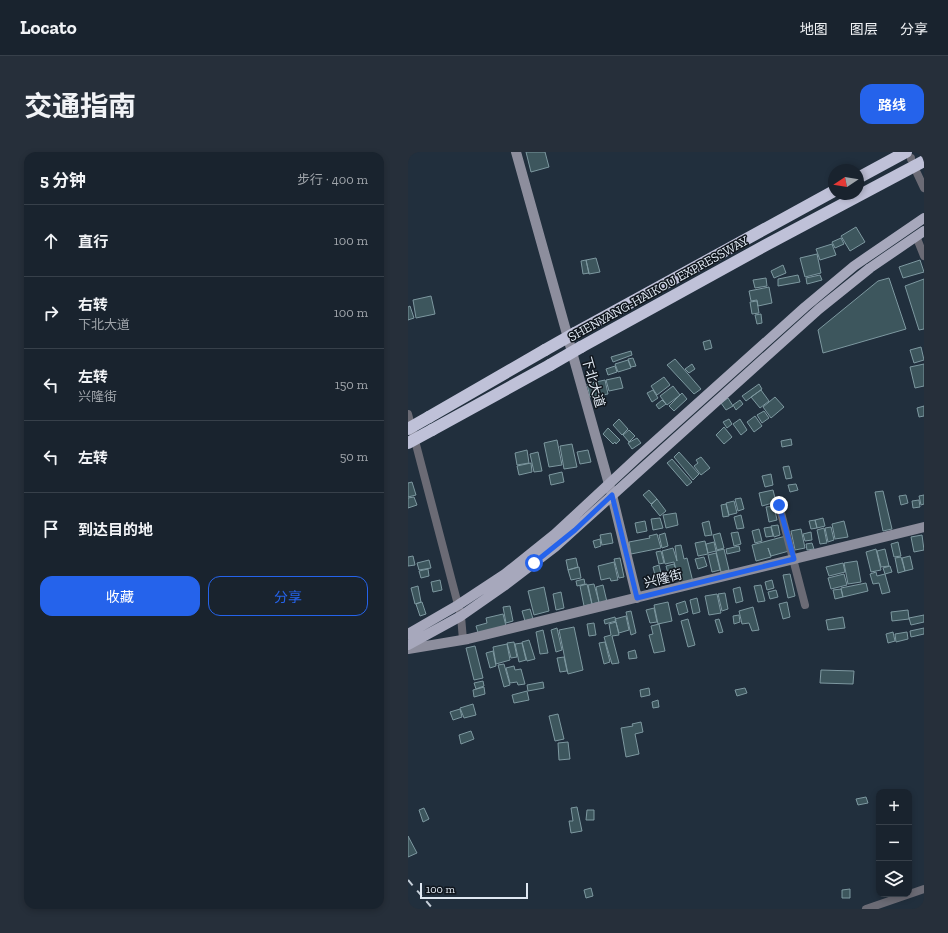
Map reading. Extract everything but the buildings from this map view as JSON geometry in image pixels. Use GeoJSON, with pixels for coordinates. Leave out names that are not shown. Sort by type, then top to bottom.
{"type":"FeatureCollection","features":[{"type":"Feature","properties":{"kind":"highway"},"geometry":{"type":"LineString","coordinates":[[864,175],[910,156]]}},
{"type":"Feature","properties":{"kind":"highway","name":"SHENYANG-HAIKOU EXPRESSWAY"},"geometry":{"type":"LineString","coordinates":[[408,443],[766,245],[924,161]]}},
{"type":"Feature","properties":{"kind":"highway","name":"SHENYANG-HAIKOU EXPRESSWAY"},"geometry":{"type":"LineString","coordinates":[[408,429],[544,350],[828,195]]}},
{"type":"Feature","properties":{"kind":"main road"},"geometry":{"type":"LineString","coordinates":[[408,634],[458,605],[505,574],[550,538],[805,307],[854,266],[924,218]]}},
{"type":"Feature","properties":{"kind":"main road"},"geometry":{"type":"LineString","coordinates":[[408,645],[461,616],[504,586],[555,547],[819,309],[870,268],[920,233]]}},
{"type":"Feature","properties":{"kind":"street","name":"下北大道"},"geometry":{"type":"LineString","coordinates":[[516,152],[612,495],[637,598]]}},
{"type":"Feature","properties":{"kind":"street"},"geometry":{"type":"LineString","coordinates":[[917,173],[924,188]]}},
{"type":"Feature","properties":{"kind":"street"},"geometry":{"type":"LineString","coordinates":[[920,233],[924,256]]}},
{"type":"Feature","properties":{"kind":"street"},"geometry":{"type":"LineString","coordinates":[[408,414],[461,616],[463,640]]}},
{"type":"Feature","properties":{"kind":"street"},"geometry":{"type":"LineString","coordinates":[[779,505],[805,605]]}},
{"type":"Feature","properties":{"kind":"street","name":"兴隆街"},"geometry":{"type":"LineString","coordinates":[[408,649],[463,640],[924,527]]}},
{"type":"Feature","properties":{"kind":"street"},"geometry":{"type":"LineString","coordinates":[[866,909],[924,889]]}},
{"type":"Feature","properties":{"kind":"railway"},"geometry":{"type":"LineString","coordinates":[[408,880],[433,909]]}},
{"type":"Feature","properties":{"kind":"route"},"geometry":{"type":"LineString","coordinates":[[534,563],[575,530],[612,495],[637,598],[794,559],[779,505]]}}]}
